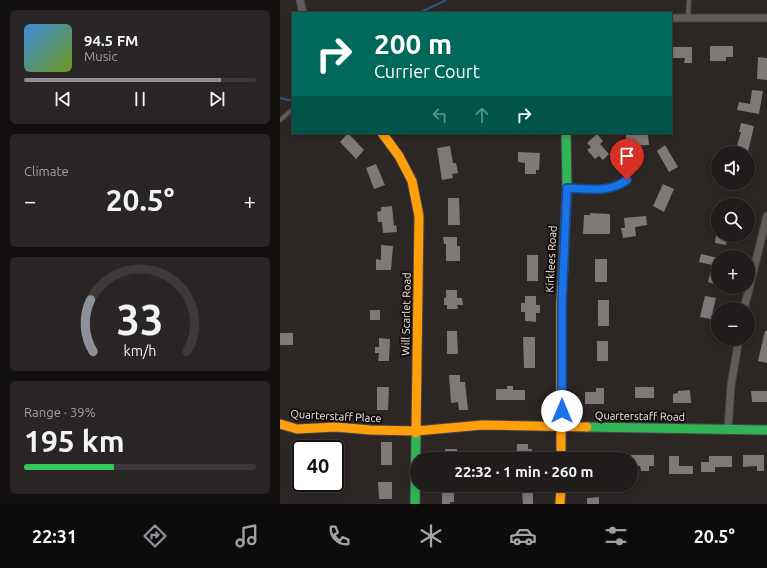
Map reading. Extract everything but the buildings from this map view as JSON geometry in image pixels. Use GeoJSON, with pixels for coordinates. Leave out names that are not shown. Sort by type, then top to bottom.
{"type":"FeatureCollection","features":[{"type":"Feature","properties":{"kind":"street"},"geometry":{"type":"LineString","coordinates":[[300,0],[303,12]]}},
{"type":"Feature","properties":{"kind":"street"},"geometry":{"type":"LineString","coordinates":[[672,18],[767,18]]}},
{"type":"Feature","properties":{"kind":"street","name":"Will Scarlet Road"},"geometry":{"type":"LineString","coordinates":[[383,134],[399,156],[412,181],[418,216],[415,504]]}},
{"type":"Feature","properties":{"kind":"street","name":"Kirklees Road"},"geometry":{"type":"LineString","coordinates":[[561,452],[562,302],[567,188],[566,134]]}},
{"type":"Feature","properties":{"kind":"street"},"geometry":{"type":"LineString","coordinates":[[567,188],[607,189],[622,184],[627,180]]}},
{"type":"Feature","properties":{"kind":"street"},"geometry":{"type":"LineString","coordinates":[[746,302],[767,216]]}},
{"type":"Feature","properties":{"kind":"street"},"geometry":{"type":"LineString","coordinates":[[728,430],[731,385],[738,346]]}},
{"type":"Feature","properties":{"kind":"street","name":"Quarterstaff Place"},"geometry":{"type":"LineString","coordinates":[[280,424],[298,429],[336,427],[370,430],[416,431]]}},
{"type":"Feature","properties":{"kind":"street","name":"Quarterstaff Road"},"geometry":{"type":"LineString","coordinates":[[416,431],[482,425],[767,430]]}},
{"type":"Feature","properties":{"kind":"street"},"geometry":{"type":"LineString","coordinates":[[560,504],[561,492]]}},
{"type":"Feature","properties":{"kind":"lane"},"geometry":{"type":"LineString","coordinates":[[688,18],[689,0]]}},
{"type":"Feature","properties":{"kind":"lane"},"geometry":{"type":"LineString","coordinates":[[280,120],[292,110]]}},
{"type":"Feature","properties":{"kind":"waterway"},"geometry":{"type":"LineString","coordinates":[[421,12],[446,0]]}},
{"type":"Feature","properties":{"kind":"waterway"},"geometry":{"type":"LineString","coordinates":[[280,98],[292,101]]}},
{"type":"Feature","properties":{"kind":"traffic: fast"},"geometry":{"type":"LineString","coordinates":[[563,270],[567,188],[566,134]]}},
{"type":"Feature","properties":{"kind":"traffic: fast"},"geometry":{"type":"LineString","coordinates":[[587,427],[767,430]]}},
{"type":"Feature","properties":{"kind":"traffic: fast"},"geometry":{"type":"LineString","coordinates":[[415,504],[416,433]]}},
{"type":"Feature","properties":{"kind":"traffic: slow"},"geometry":{"type":"LineString","coordinates":[[383,134],[399,156],[412,181],[419,216],[416,433]]}},
{"type":"Feature","properties":{"kind":"traffic: slow"},"geometry":{"type":"LineString","coordinates":[[561,452],[561,302],[563,270]]}},
{"type":"Feature","properties":{"kind":"traffic: slow"},"geometry":{"type":"LineString","coordinates":[[280,424],[297,429],[336,427],[370,430],[416,431],[482,425],[587,427]]}},
{"type":"Feature","properties":{"kind":"traffic: slow"},"geometry":{"type":"LineString","coordinates":[[560,504],[561,492]]}},
{"type":"Feature","properties":{"kind":"route"},"geometry":{"type":"LineString","coordinates":[[562,411],[562,302],[567,188],[607,189],[622,184],[627,180]]}}]}
